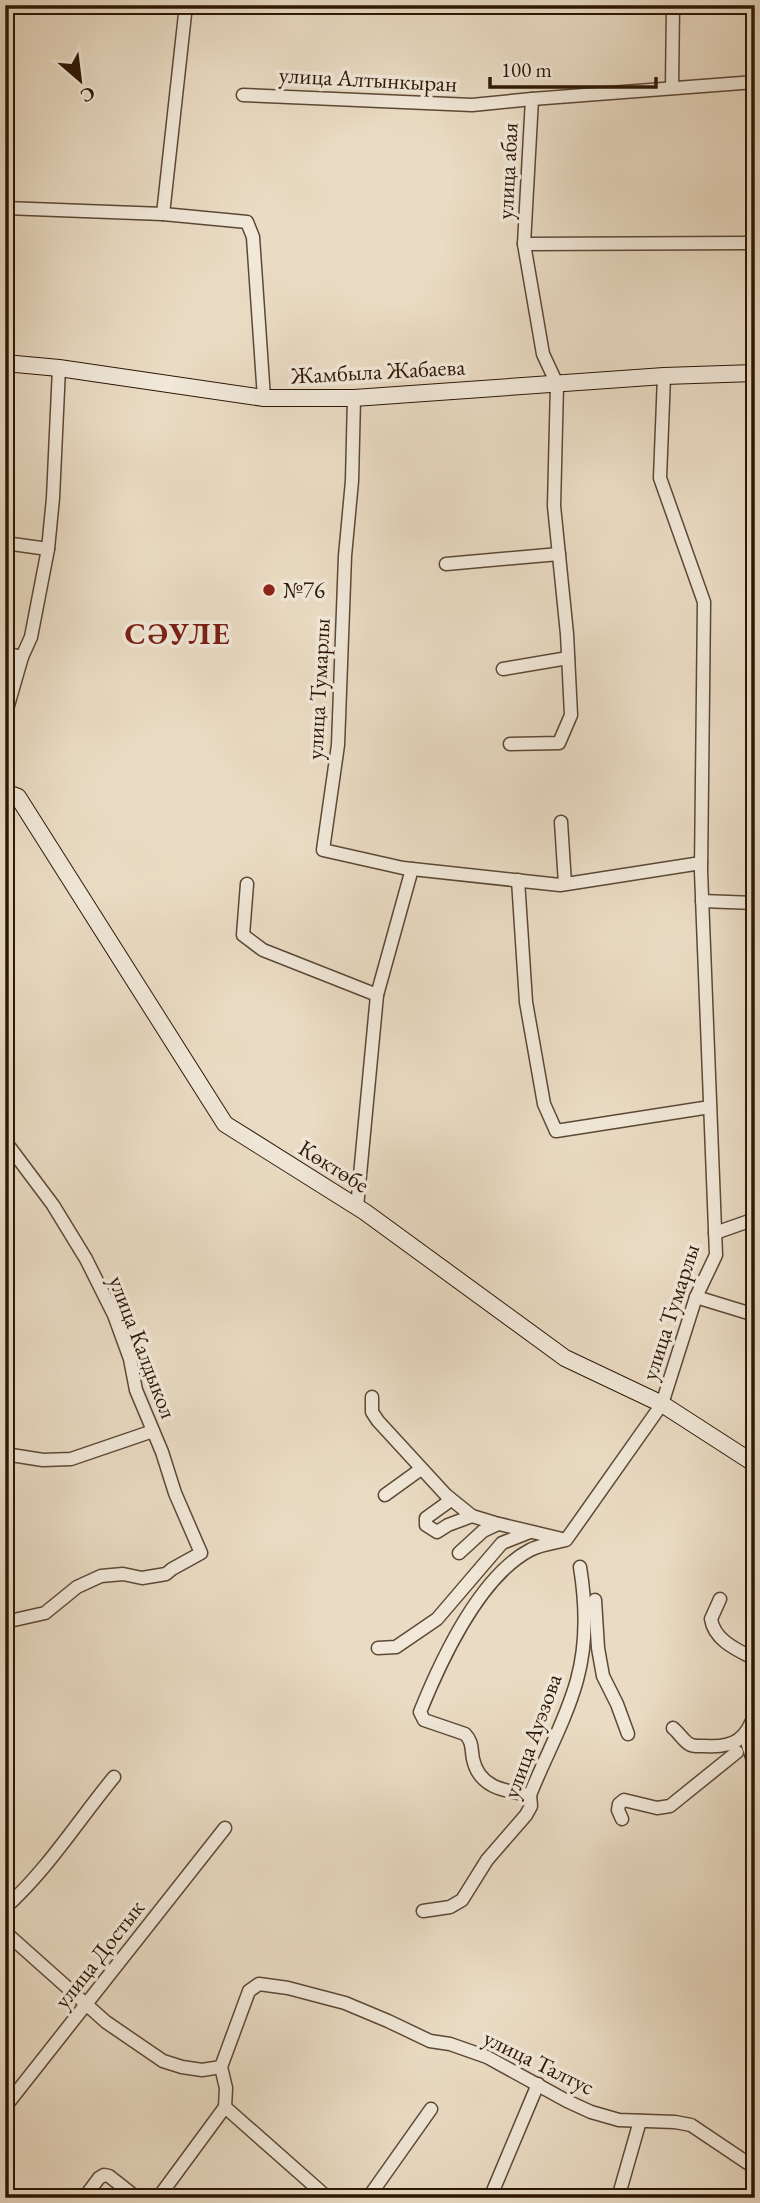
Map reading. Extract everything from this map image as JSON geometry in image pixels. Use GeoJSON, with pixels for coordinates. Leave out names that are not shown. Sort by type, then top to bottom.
{"type":"FeatureCollection","features":[{"type":"Feature","properties":{"kind":"street"},"geometry":{"type":"LineString","coordinates":[[163,214],[186,5]]}},
{"type":"Feature","properties":{"kind":"street"},"geometry":{"type":"LineString","coordinates":[[672,88],[673,5]]}},
{"type":"Feature","properties":{"kind":"street","name":"улица абая"},"geometry":{"type":"LineString","coordinates":[[748,243],[524,244],[533,99],[755,82]]}},
{"type":"Feature","properties":{"kind":"street","name":"улица Алтынкыран"},"geometry":{"type":"LineString","coordinates":[[243,95],[472,105],[533,99]]}},
{"type":"Feature","properties":{"kind":"street"},"geometry":{"type":"LineString","coordinates":[[5,208],[163,214],[247,222],[253,237],[264,398]]}},
{"type":"Feature","properties":{"kind":"street"},"geometry":{"type":"LineString","coordinates":[[510,744],[559,743],[570,715],[568,658],[554,506],[557,384],[544,354],[524,244]]}},
{"type":"Feature","properties":{"kind":"street","name":"Жамбыла Жабаева"},"geometry":{"type":"LineString","coordinates":[[5,363],[59,368],[264,398],[354,398],[664,376],[755,373]]}},
{"type":"Feature","properties":{"kind":"street"},"geometry":{"type":"LineString","coordinates":[[5,716],[22,657],[31,637],[46,567],[53,498],[59,368]]}},
{"type":"Feature","properties":{"kind":"street","name":"улица Тумарлы"},"geometry":{"type":"LineString","coordinates":[[566,1540],[662,1404],[696,1297],[716,1255],[701,863],[704,602],[660,478],[664,376]]}},
{"type":"Feature","properties":{"kind":"street","name":"улица Тумарлы"},"geometry":{"type":"LineString","coordinates":[[354,398],[338,745],[323,850],[412,869],[565,884],[701,863]]}},
{"type":"Feature","properties":{"kind":"street"},"geometry":{"type":"LineString","coordinates":[[5,543],[48,548]]}},
{"type":"Feature","properties":{"kind":"street"},"geometry":{"type":"LineString","coordinates":[[446,564],[559,554]]}},
{"type":"Feature","properties":{"kind":"street"},"geometry":{"type":"LineString","coordinates":[[5,653],[22,657]]}},
{"type":"Feature","properties":{"kind":"street"},"geometry":{"type":"LineString","coordinates":[[503,669],[568,658]]}},
{"type":"Feature","properties":{"kind":"street","name":"Көктөбе"},"geometry":{"type":"LineString","coordinates":[[5,792],[18,797],[225,1124],[356,1207],[565,1358],[662,1404],[755,1464]]}},
{"type":"Feature","properties":{"kind":"street"},"geometry":{"type":"LineString","coordinates":[[561,822],[565,884]]}},
{"type":"Feature","properties":{"kind":"street"},"geometry":{"type":"LineString","coordinates":[[356,1207],[377,995],[412,869]]}},
{"type":"Feature","properties":{"kind":"street"},"geometry":{"type":"LineString","coordinates":[[518,880],[526,1002],[544,1104],[556,1131],[710,1107]]}},
{"type":"Feature","properties":{"kind":"street"},"geometry":{"type":"LineString","coordinates":[[247,884],[243,935],[263,950],[377,995]]}},
{"type":"Feature","properties":{"kind":"street"},"geometry":{"type":"LineString","coordinates":[[702,901],[755,903]]}},
{"type":"Feature","properties":{"kind":"street","name":"улица Калдыкол"},"geometry":{"type":"LineString","coordinates":[[5,1141],[53,1205],[86,1259],[114,1315],[130,1359],[136,1390],[201,1553],[166,1574],[142,1578],[123,1574],[101,1576],[77,1587],[45,1613],[5,1622]]}},
{"type":"Feature","properties":{"kind":"street"},"geometry":{"type":"LineString","coordinates":[[716,1233],[755,1219]]}},
{"type":"Feature","properties":{"kind":"street"},"geometry":{"type":"LineString","coordinates":[[696,1297],[755,1315]]}},
{"type":"Feature","properties":{"kind":"street"},"geometry":{"type":"LineString","coordinates":[[372,1397],[372,1412],[378,1422],[451,1500],[472,1516],[566,1540]]}},
{"type":"Feature","properties":{"kind":"street"},"geometry":{"type":"LineString","coordinates":[[5,1454],[43,1460],[71,1459],[153,1432]]}},
{"type":"Feature","properties":{"kind":"street"},"geometry":{"type":"LineString","coordinates":[[384,1495],[421,1469]]}},
{"type":"Feature","properties":{"kind":"street"},"geometry":{"type":"LineString","coordinates":[[451,1500],[426,1518],[426,1525],[430,1529],[437,1532],[472,1516]]}},
{"type":"Feature","properties":{"kind":"street"},"geometry":{"type":"LineString","coordinates":[[459,1553],[483,1531],[498,1524]]}},
{"type":"Feature","properties":{"kind":"street"},"geometry":{"type":"LineString","coordinates":[[378,1648],[396,1647],[429,1624],[449,1605],[502,1543],[530,1532]]}},
{"type":"Feature","properties":{"kind":"street"},"geometry":{"type":"LineString","coordinates":[[530,1796],[485,1782],[475,1769],[472,1745],[465,1734],[424,1720],[421,1712],[453,1640],[497,1575],[533,1548],[566,1540]]}},
{"type":"Feature","properties":{"kind":"street","name":"улица Ауэзова"},"geometry":{"type":"LineString","coordinates":[[423,1911],[450,1907],[462,1900],[487,1860],[531,1806],[530,1796],[571,1698],[580,1667],[584,1622],[580,1567]]}},
{"type":"Feature","properties":{"kind":"street"},"geometry":{"type":"LineString","coordinates":[[720,1599],[710,1619],[715,1632],[755,1659]]}},
{"type":"Feature","properties":{"kind":"street"},"geometry":{"type":"LineString","coordinates":[[595,1600],[603,1676],[628,1734]]}},
{"type":"Feature","properties":{"kind":"street"},"geometry":{"type":"LineString","coordinates":[[673,1728],[689,1744],[719,1748],[738,1740],[753,1718]]}},
{"type":"Feature","properties":{"kind":"street"},"geometry":{"type":"LineString","coordinates":[[753,1718],[748,1745],[755,1766]]}},
{"type":"Feature","properties":{"kind":"street"},"geometry":{"type":"LineString","coordinates":[[622,1819],[618,1811],[619,1804],[624,1800],[657,1808],[670,1806],[737,1752]]}},
{"type":"Feature","properties":{"kind":"street"},"geometry":{"type":"LineString","coordinates":[[5,1908],[57,1853],[114,1777]]}},
{"type":"Feature","properties":{"kind":"street","name":"улица Достык"},"geometry":{"type":"LineString","coordinates":[[5,2107],[225,1828]]}},
{"type":"Feature","properties":{"kind":"street"},"geometry":{"type":"LineString","coordinates":[[5,1933],[106,2022],[163,2061],[202,2070],[220,2067],[226,2088],[225,2107],[158,2198]]}},
{"type":"Feature","properties":{"kind":"street","name":"улица Талтус"},"geometry":{"type":"LineString","coordinates":[[220,2067],[249,1991],[259,1984],[288,1988],[345,2003],[430,2041],[450,2044],[487,2057],[592,2112],[620,2120],[691,2125],[755,2168]]}},
{"type":"Feature","properties":{"kind":"street"},"geometry":{"type":"LineString","coordinates":[[490,2198],[538,2084]]}},
{"type":"Feature","properties":{"kind":"street"},"geometry":{"type":"LineString","coordinates":[[225,2107],[328,2198]]}},
{"type":"Feature","properties":{"kind":"street"},"geometry":{"type":"LineString","coordinates":[[368,2198],[432,2109]]}},
{"type":"Feature","properties":{"kind":"street"},"geometry":{"type":"LineString","coordinates":[[618,2198],[640,2121]]}},
{"type":"Feature","properties":{"kind":"street"},"geometry":{"type":"LineString","coordinates":[[84,2198],[104,2175],[109,2176],[136,2198]]}},
{"type":"Feature","properties":{"kind":"place","name":"№76"},"geometry":{"type":"Point","coordinates":[269,590]}},
{"type":"Feature","properties":{"kind":"district","name":"СӘУЛЕ"},"geometry":{"type":"Point","coordinates":[178,633]}}]}
